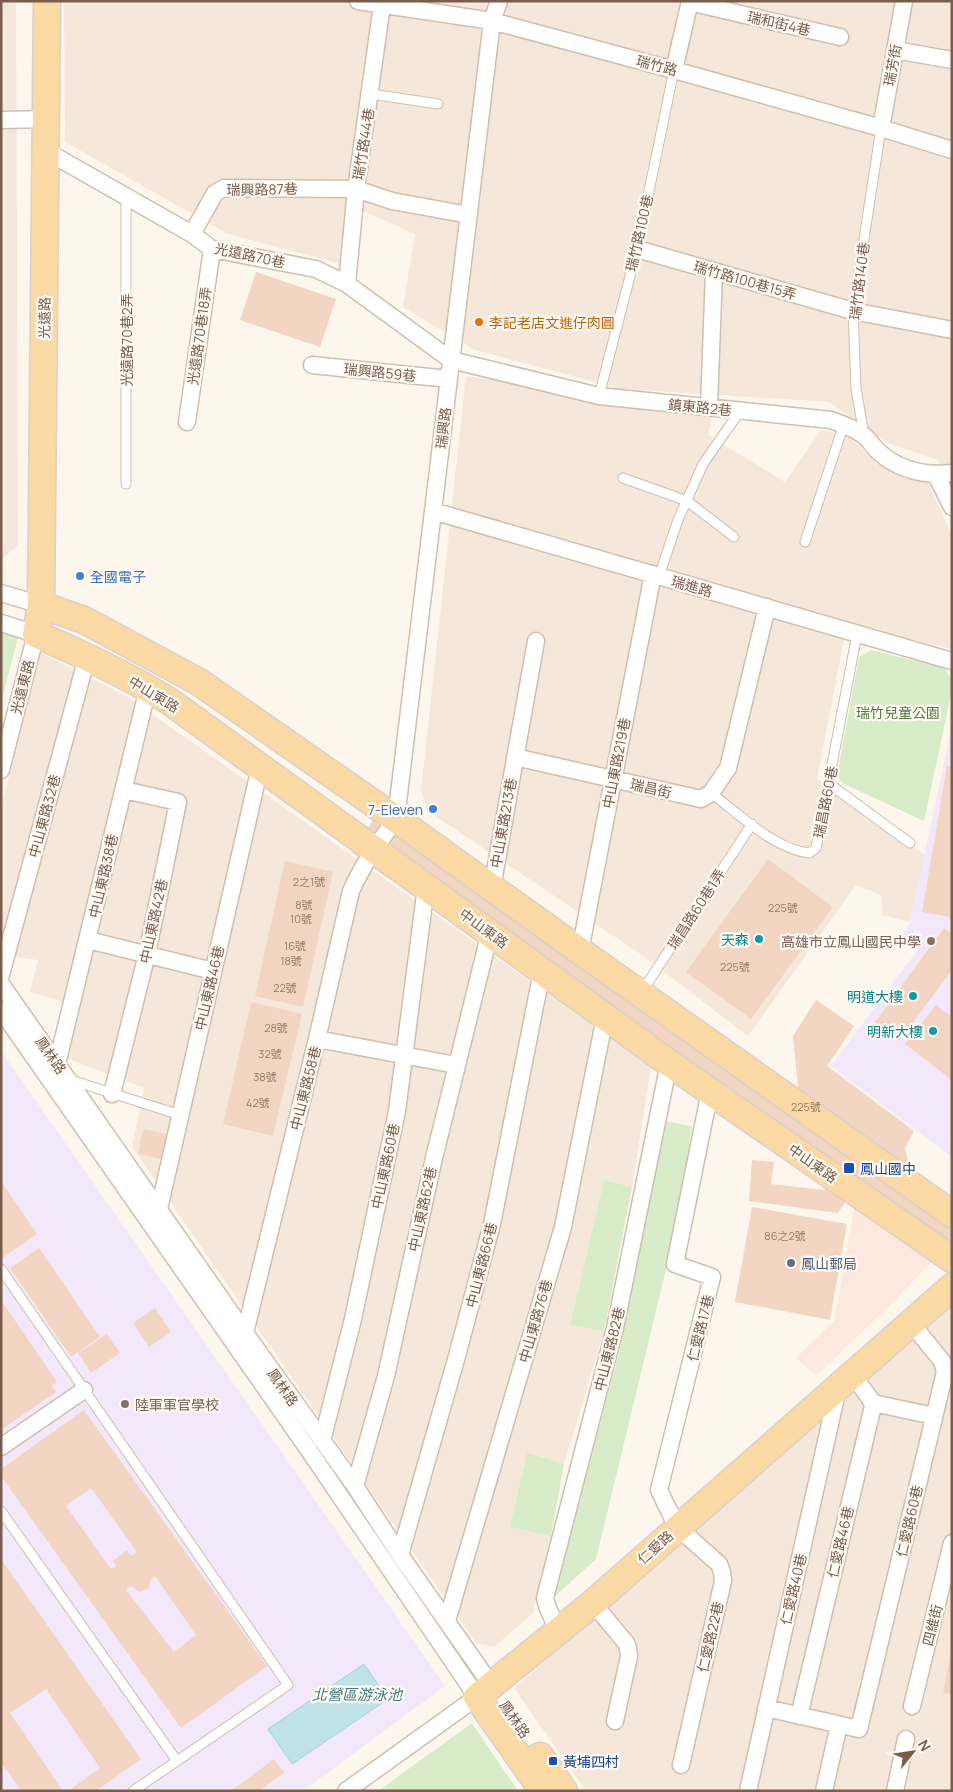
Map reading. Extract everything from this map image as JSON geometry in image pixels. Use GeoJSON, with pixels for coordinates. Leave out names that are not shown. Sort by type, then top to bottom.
{"type":"FeatureCollection","features":[{"type":"Feature","properties":{"kind":"main road","name":"光遠路"},"geometry":{"type":"LineString","coordinates":[[36,634],[41,605],[47,1]]}},
{"type":"Feature","properties":{"kind":"main road"},"geometry":{"type":"LineString","coordinates":[[41,605],[84,620],[200,682],[952,1214]]}},
{"type":"Feature","properties":{"kind":"main road","name":"中山東路"},"geometry":{"type":"LineString","coordinates":[[36,634],[87,657],[148,688],[169,701],[669,1063],[952,1259]]}},
{"type":"Feature","properties":{"kind":"main road","name":"仁愛路"},"geometry":{"type":"LineString","coordinates":[[485,1692],[593,1602],[952,1287]]}},
{"type":"Feature","properties":{"kind":"main road","name":"鳳林路"},"geometry":{"type":"LineString","coordinates":[[485,1692],[543,1791]]}},
{"type":"Feature","properties":{"kind":"main road","name":"鳳林路"},"geometry":{"type":"LineString","coordinates":[[485,1692],[564,1791]]}},
{"type":"Feature","properties":{"kind":"street","name":"瑞竹路"},"geometry":{"type":"LineString","coordinates":[[358,1],[492,21],[881,128],[952,150]]}},
{"type":"Feature","properties":{"kind":"street","name":"瑞興路"},"geometry":{"type":"LineString","coordinates":[[396,819],[492,21],[498,1]]}},
{"type":"Feature","properties":{"kind":"street","name":"瑞芳街"},"geometry":{"type":"LineString","coordinates":[[881,128],[904,1]]}},
{"type":"Feature","properties":{"kind":"street"},"geometry":{"type":"LineString","coordinates":[[674,70],[690,2]]}},
{"type":"Feature","properties":{"kind":"street","name":"瑞和街4巷"},"geometry":{"type":"LineString","coordinates":[[690,2],[840,37]]}},
{"type":"Feature","properties":{"kind":"street","name":"瑞竹路44巷"},"geometry":{"type":"LineString","coordinates":[[347,284],[356,189],[371,94],[382,5]]}},
{"type":"Feature","properties":{"kind":"street"},"geometry":{"type":"LineString","coordinates":[[895,50],[952,60]]}},
{"type":"Feature","properties":{"kind":"street"},"geometry":{"type":"LineString","coordinates":[[1,120],[47,119]]}},
{"type":"Feature","properties":{"kind":"street","name":"光遠路70巷"},"geometry":{"type":"LineString","coordinates":[[46,151],[192,234],[212,249],[316,269],[347,284],[451,360]]}},
{"type":"Feature","properties":{"kind":"street","name":"瑞興路87巷"},"geometry":{"type":"LineString","coordinates":[[192,234],[215,193],[224,188],[356,189],[392,200],[469,215]]}},
{"type":"Feature","properties":{"kind":"street","name":"瑞竹路100巷15弄"},"geometry":{"type":"LineString","coordinates":[[637,248],[853,312],[952,330]]}},
{"type":"Feature","properties":{"kind":"street","name":"光遠路70巷18弄"},"geometry":{"type":"LineString","coordinates":[[187,422],[212,249]]}},
{"type":"Feature","properties":{"kind":"street"},"geometry":{"type":"LineString","coordinates":[[709,407],[714,271]]}},
{"type":"Feature","properties":{"kind":"street","name":"鎮東路2巷"},"geometry":{"type":"LineString","coordinates":[[451,360],[599,396],[831,420],[844,424],[864,435],[878,451],[893,463],[909,470],[944,474]]}},
{"type":"Feature","properties":{"kind":"street","name":"瑞興路59巷"},"geometry":{"type":"LineString","coordinates":[[312,365],[449,379]]}},
{"type":"Feature","properties":{"kind":"street"},"geometry":{"type":"LineString","coordinates":[[944,474],[952,507]]}},
{"type":"Feature","properties":{"kind":"street","name":"瑞進路"},"geometry":{"type":"LineString","coordinates":[[433,511],[858,634],[949,657]]}},
{"type":"Feature","properties":{"kind":"street","name":"中山東路219巷"},"geometry":{"type":"LineString","coordinates":[[580,951],[613,779],[656,575]]}},
{"type":"Feature","properties":{"kind":"street"},"geometry":{"type":"LineString","coordinates":[[1,593],[41,605]]}},
{"type":"Feature","properties":{"kind":"street"},"geometry":{"type":"LineString","coordinates":[[711,793],[728,768],[767,607]]}},
{"type":"Feature","properties":{"kind":"street","name":"中山東路"},"geometry":{"type":"LineString","coordinates":[[1,623],[36,634]]}},
{"type":"Feature","properties":{"kind":"street","name":"光遠東路"},"geometry":{"type":"LineString","coordinates":[[1,770],[36,634]]}},
{"type":"Feature","properties":{"kind":"street"},"geometry":{"type":"LineString","coordinates":[[514,757],[536,641]]}},
{"type":"Feature","properties":{"kind":"street","name":"中山東路32巷"},"geometry":{"type":"LineString","coordinates":[[1,975],[87,657]]}},
{"type":"Feature","properties":{"kind":"street","name":"中山東路38巷"},"geometry":{"type":"LineString","coordinates":[[57,1064],[148,688]]}},
{"type":"Feature","properties":{"kind":"street","name":"瑞昌街"},"geometry":{"type":"LineString","coordinates":[[514,757],[701,799],[711,793]]}},
{"type":"Feature","properties":{"kind":"street","name":"中山東路213巷"},"geometry":{"type":"LineString","coordinates":[[492,888],[514,757]]}},
{"type":"Feature","properties":{"kind":"street","name":"中山東路46巷"},"geometry":{"type":"LineString","coordinates":[[158,1209],[260,767]]}},
{"type":"Feature","properties":{"kind":"street","name":"中山東路42巷"},"geometry":{"type":"LineString","coordinates":[[112,1094],[147,954],[178,802],[124,790]]}},
{"type":"Feature","properties":{"kind":"street"},"geometry":{"type":"LineString","coordinates":[[374,848],[396,819]]}},
{"type":"Feature","properties":{"kind":"street","name":"中山東路58巷"},"geometry":{"type":"LineString","coordinates":[[245,1333],[351,891],[359,872],[374,848]]}},
{"type":"Feature","properties":{"kind":"street","name":"中山東路60巷"},"geometry":{"type":"LineString","coordinates":[[322,1442],[355,1310],[397,1111],[426,886]]}},
{"type":"Feature","properties":{"kind":"street","name":"中山東路62巷"},"geometry":{"type":"LineString","coordinates":[[355,1486],[386,1376],[434,1158],[490,932]]}},
{"type":"Feature","properties":{"kind":"street"},"geometry":{"type":"LineString","coordinates":[[88,940],[213,971]]}},
{"type":"Feature","properties":{"kind":"street","name":"中山東路66巷"},"geometry":{"type":"LineString","coordinates":[[400,1555],[458,1356],[492,1224],[542,970]]}},
{"type":"Feature","properties":{"kind":"street","name":"鳳林路"},"geometry":{"type":"LineString","coordinates":[[1,984],[245,1333],[355,1486],[400,1555],[447,1621],[485,1692]]}},
{"type":"Feature","properties":{"kind":"street","name":"鳳林路"},"geometry":{"type":"LineString","coordinates":[[1,1010],[302,1440],[485,1692]]}},
{"type":"Feature","properties":{"kind":"street","name":"中山東路76巷"},"geometry":{"type":"LineString","coordinates":[[447,1621],[563,1226],[605,1017]]}},
{"type":"Feature","properties":{"kind":"street"},"geometry":{"type":"LineString","coordinates":[[317,1039],[456,1065]]}},
{"type":"Feature","properties":{"kind":"street","name":"中山東路82巷"},"geometry":{"type":"LineString","coordinates":[[558,1631],[546,1606],[545,1598],[615,1328],[669,1063]]}},
{"type":"Feature","properties":{"kind":"street","name":"仁愛路17巷"},"geometry":{"type":"LineString","coordinates":[[678,1527],[659,1490],[712,1277],[675,1264],[710,1091]]}},
{"type":"Feature","properties":{"kind":"street","name":"仁愛路60巷"},"geometry":{"type":"LineString","coordinates":[[839,1725],[859,1729],[945,1372],[944,1366],[911,1323]]}},
{"type":"Feature","properties":{"kind":"street"},"geometry":{"type":"LineString","coordinates":[[845,1381],[872,1403],[934,1416]]}},
{"type":"Feature","properties":{"kind":"street","name":"仁愛路40巷"},"geometry":{"type":"LineString","coordinates":[[748,1791],[766,1708],[845,1381]]}},
{"type":"Feature","properties":{"kind":"street"},"geometry":{"type":"LineString","coordinates":[[1,1447],[84,1390]]}},
{"type":"Feature","properties":{"kind":"street","name":"仁愛路46巷"},"geometry":{"type":"LineString","coordinates":[[799,1716],[872,1403]]}},
{"type":"Feature","properties":{"kind":"street","name":"仁愛路22巷"},"geometry":{"type":"LineString","coordinates":[[678,1527],[719,1564],[723,1581],[681,1765]]}},
{"type":"Feature","properties":{"kind":"street","name":"四維街"},"geometry":{"type":"LineString","coordinates":[[912,1706],[952,1543]]}},
{"type":"Feature","properties":{"kind":"street"},"geometry":{"type":"LineString","coordinates":[[593,1602],[628,1648],[629,1656],[615,1721]]}},
{"type":"Feature","properties":{"kind":"street","name":"仁愛路"},"geometry":{"type":"LineString","coordinates":[[346,1791],[485,1692]]}},
{"type":"Feature","properties":{"kind":"street"},"geometry":{"type":"LineString","coordinates":[[766,1708],[839,1725],[824,1791]]}},
{"type":"Feature","properties":{"kind":"street"},"geometry":{"type":"LineString","coordinates":[[895,1791],[906,1739]]}},
{"type":"Feature","properties":{"kind":"lane","name":"瑞竹路100巷"},"geometry":{"type":"LineString","coordinates":[[599,396],[637,248],[674,70]]}},
{"type":"Feature","properties":{"kind":"lane"},"geometry":{"type":"LineString","coordinates":[[371,94],[438,104]]}},
{"type":"Feature","properties":{"kind":"lane","name":"瑞竹路140巷"},"geometry":{"type":"LineString","coordinates":[[864,435],[856,388],[853,312],[881,128]]}},
{"type":"Feature","properties":{"kind":"lane","name":"光遠路70巷2弄"},"geometry":{"type":"LineString","coordinates":[[126,196],[126,484]]}},
{"type":"Feature","properties":{"kind":"lane"},"geometry":{"type":"LineString","coordinates":[[656,575],[703,464],[740,411]]}},
{"type":"Feature","properties":{"kind":"lane"},"geometry":{"type":"LineString","coordinates":[[805,542],[844,424]]}},
{"type":"Feature","properties":{"kind":"lane"},"geometry":{"type":"LineString","coordinates":[[623,478],[687,500],[734,537]]}},
{"type":"Feature","properties":{"kind":"lane","name":"瑞昌路60巷"},"geometry":{"type":"LineString","coordinates":[[711,793],[773,840],[802,852],[809,853],[816,848],[858,634]]}},
{"type":"Feature","properties":{"kind":"lane"},"geometry":{"type":"LineString","coordinates":[[828,783],[910,842]]}},
{"type":"Feature","properties":{"kind":"lane","name":"瑞昌路60巷1弄"},"geometry":{"type":"LineString","coordinates":[[640,993],[752,824]]}},
{"type":"Feature","properties":{"kind":"lane"},"geometry":{"type":"LineString","coordinates":[[68,1080],[180,1115]]}},
{"type":"Feature","properties":{"kind":"lane"},"geometry":{"type":"LineString","coordinates":[[1,1269],[288,1685],[133,1791]]}},
{"type":"Feature","properties":{"kind":"lane"},"geometry":{"type":"LineString","coordinates":[[1,1511],[177,1760]]}},
{"type":"Feature","properties":{"kind":"shaded area"},"geometry":{"type":"Polygon","coordinates":[[[1,1],[16,1],[18,545],[1,560],[1,1]]]}},
{"type":"Feature","properties":{"kind":"shaded area"},"geometry":{"type":"Polygon","coordinates":[[[64,1],[952,1],[952,489],[938,460],[888,443],[829,402],[621,389],[475,350],[403,307],[415,234],[350,205],[341,264],[228,234],[65,142],[64,1]]]}},
{"type":"Feature","properties":{"kind":"shaded area"},"geometry":{"type":"Polygon","coordinates":[[[466,376],[713,414],[708,435],[785,482],[821,430],[849,437],[876,462],[927,480],[952,536],[952,649],[847,624],[817,779],[925,855],[910,922],[883,915],[881,895],[856,885],[748,1036],[642,955],[428,811],[421,791],[466,376]]]}},
{"type":"Feature","properties":{"kind":"shaded area"},"geometry":{"type":"Polygon","coordinates":[[[41,653],[128,697],[651,1067],[632,1187],[604,1180],[570,1325],[604,1331],[564,1464],[527,1454],[510,1527],[551,1536],[533,1613],[494,1647],[476,1643],[132,1147],[144,1088],[66,1058],[78,1006],[30,992],[38,960],[1,955],[1,807],[41,653]]]}},
{"type":"Feature","properties":{"kind":"shaded area","name":"高雄市立鳳山國民中學"},"geometry":{"type":"Polygon","coordinates":[[[952,726],[952,1157],[831,1066],[919,948],[903,934],[910,922],[952,726]]]}},
{"type":"Feature","properties":{"kind":"shaded area","name":"陸軍軍官學校"},"geometry":{"type":"Polygon","coordinates":[[[1,1051],[445,1686],[303,1791],[1,1791],[1,1051]]]}},
{"type":"Feature","properties":{"kind":"shaded area"},"geometry":{"type":"Polygon","coordinates":[[[855,1205],[935,1258],[893,1302],[816,1376],[796,1358],[834,1321],[855,1205]]]}},
{"type":"Feature","properties":{"kind":"shaded area"},"geometry":{"type":"Polygon","coordinates":[[[952,1305],[952,1791],[586,1791],[514,1688],[952,1305]]]}},
{"type":"Feature","properties":{"kind":"green space"},"geometry":{"type":"Polygon","coordinates":[[[1,628],[19,634],[1,703],[1,628]]]}},
{"type":"Feature","properties":{"kind":"green space","name":"瑞竹兒童公園"},"geometry":{"type":"Polygon","coordinates":[[[871,650],[944,668],[952,680],[952,690],[924,821],[844,784],[837,776],[859,657],[871,650]]]}},
{"type":"Feature","properties":{"kind":"green space"},"geometry":{"type":"Polygon","coordinates":[[[663,1121],[692,1126],[676,1228],[596,1559],[554,1597],[619,1353],[663,1121]]]}},
{"type":"Feature","properties":{"kind":"green space"},"geometry":{"type":"Polygon","coordinates":[[[604,1180],[632,1187],[604,1331],[570,1325],[604,1180]]]}},
{"type":"Feature","properties":{"kind":"green space"},"geometry":{"type":"Polygon","coordinates":[[[527,1453],[564,1464],[551,1536],[510,1527],[527,1453]]]}},
{"type":"Feature","properties":{"kind":"green space"},"geometry":{"type":"Polygon","coordinates":[[[472,1723],[518,1791],[378,1791],[472,1723]]]}},
{"type":"Feature","properties":{"kind":"water","name":"北營區游泳池"},"geometry":{"type":"Polygon","coordinates":[[[364,1664],[388,1699],[292,1764],[268,1729],[364,1664]]]}},
{"type":"Feature","properties":{"kind":"building"},"geometry":{"type":"Polygon","coordinates":[[[256,272],[336,299],[320,347],[240,320],[256,272]]]}},
{"type":"Feature","properties":{"kind":"building"},"geometry":{"type":"Polygon","coordinates":[[[947,766],[952,767],[951,917],[922,912],[947,766]]]}},
{"type":"Feature","properties":{"kind":"building"},"geometry":{"type":"Polygon","coordinates":[[[374,818],[799,1097],[793,1036],[816,1000],[854,1026],[827,1066],[914,1131],[905,1148],[912,1179],[952,1225],[950,1228],[952,1230],[952,1277],[846,1201],[838,1213],[749,1201],[752,1160],[774,1162],[771,1184],[824,1190],[827,1187],[352,853],[374,818]]]}},
{"type":"Feature","properties":{"kind":"building","name":"天森"},"geometry":{"type":"Polygon","coordinates":[[[768,859],[833,907],[751,1019],[686,972],[768,859]]]}},
{"type":"Feature","properties":{"kind":"building"},"geometry":{"type":"Polygon","coordinates":[[[285,861],[333,872],[303,1007],[255,996],[285,861]]]}},
{"type":"Feature","properties":{"kind":"building","name":"明道大樓"},"geometry":{"type":"Polygon","coordinates":[[[944,928],[952,934],[952,970],[899,1041],[875,1022],[944,928]]]}},
{"type":"Feature","properties":{"kind":"building"},"geometry":{"type":"Polygon","coordinates":[[[251,1002],[302,1014],[273,1136],[223,1124],[251,1002]]]}},
{"type":"Feature","properties":{"kind":"building","name":"明新大樓"},"geometry":{"type":"Polygon","coordinates":[[[936,1005],[952,1017],[952,1080],[905,1044],[936,1005]]]}},
{"type":"Feature","properties":{"kind":"building"},"geometry":{"type":"Polygon","coordinates":[[[143,1129],[172,1135],[167,1160],[138,1154],[143,1129]]]}},
{"type":"Feature","properties":{"kind":"building"},"geometry":{"type":"Polygon","coordinates":[[[1,1181],[37,1234],[1,1259],[1,1181]]]}},
{"type":"Feature","properties":{"kind":"building","name":"鳳山郵局"},"geometry":{"type":"Polygon","coordinates":[[[752,1207],[847,1224],[830,1320],[735,1302],[752,1207]]]}},
{"type":"Feature","properties":{"kind":"building"},"geometry":{"type":"Polygon","coordinates":[[[39,1248],[100,1337],[71,1357],[10,1268],[39,1248]]]}},
{"type":"Feature","properties":{"kind":"building"},"geometry":{"type":"Polygon","coordinates":[[[1,1300],[57,1382],[52,1386],[56,1392],[1,1430],[1,1300]]]}},
{"type":"Feature","properties":{"kind":"building"},"geometry":{"type":"Polygon","coordinates":[[[155,1308],[171,1332],[149,1347],[133,1323],[155,1308]]]}},
{"type":"Feature","properties":{"kind":"building"},"geometry":{"type":"Polygon","coordinates":[[[107,1334],[120,1353],[91,1373],[78,1353],[107,1334]]]}},
{"type":"Feature","properties":{"kind":"building"},"geometry":{"type":"Polygon","coordinates":[[[84,1410],[267,1666],[181,1728],[1,1476],[1,1469],[84,1410]],[[91,1488],[66,1506],[111,1569],[116,1566],[113,1561],[127,1550],[131,1556],[137,1552],[91,1488]],[[155,1576],[151,1580],[149,1588],[139,1592],[131,1586],[126,1590],[174,1652],[196,1635],[155,1576]]]}},
{"type":"Feature","properties":{"kind":"building"},"geometry":{"type":"Polygon","coordinates":[[[1,1559],[141,1759],[96,1791],[68,1791],[100,1768],[46,1689],[10,1713],[63,1791],[21,1791],[1,1762],[1,1559]]]}},
{"type":"Feature","properties":{"kind":"building"},"geometry":{"type":"Polygon","coordinates":[[[952,1650],[952,1694],[943,1693],[952,1650]]]}},
{"type":"Feature","properties":{"kind":"building"},"geometry":{"type":"Polygon","coordinates":[[[274,1759],[284,1773],[259,1791],[231,1791],[274,1759]]]}},
{"type":"Feature","properties":{"kind":"place","name":"李記老店文進仔肉圓"},"geometry":{"type":"Point","coordinates":[479,322]}},
{"type":"Feature","properties":{"kind":"place","name":"全國電子"},"geometry":{"type":"Point","coordinates":[80,576]}},
{"type":"Feature","properties":{"kind":"place","name":"7-Eleven"},"geometry":{"type":"Point","coordinates":[433,809]}},
{"type":"Feature","properties":{"kind":"place","name":"天森"},"geometry":{"type":"Point","coordinates":[759,939]}},
{"type":"Feature","properties":{"kind":"place","name":"高雄市立鳳山國民中學"},"geometry":{"type":"Point","coordinates":[931,941]}},
{"type":"Feature","properties":{"kind":"place","name":"明道大樓"},"geometry":{"type":"Point","coordinates":[913,996]}},
{"type":"Feature","properties":{"kind":"place","name":"明新大樓"},"geometry":{"type":"Point","coordinates":[933,1031]}},
{"type":"Feature","properties":{"kind":"place","name":"鳳山國中"},"geometry":{"type":"Point","coordinates":[849,1168]}},
{"type":"Feature","properties":{"kind":"place","name":"鳳山郵局"},"geometry":{"type":"Point","coordinates":[791,1263]}},
{"type":"Feature","properties":{"kind":"place","name":"陸軍軍官學校"},"geometry":{"type":"Point","coordinates":[125,1404]}},
{"type":"Feature","properties":{"kind":"place","name":"黃埔四村"},"geometry":{"type":"Point","coordinates":[553,1761]}}]}
